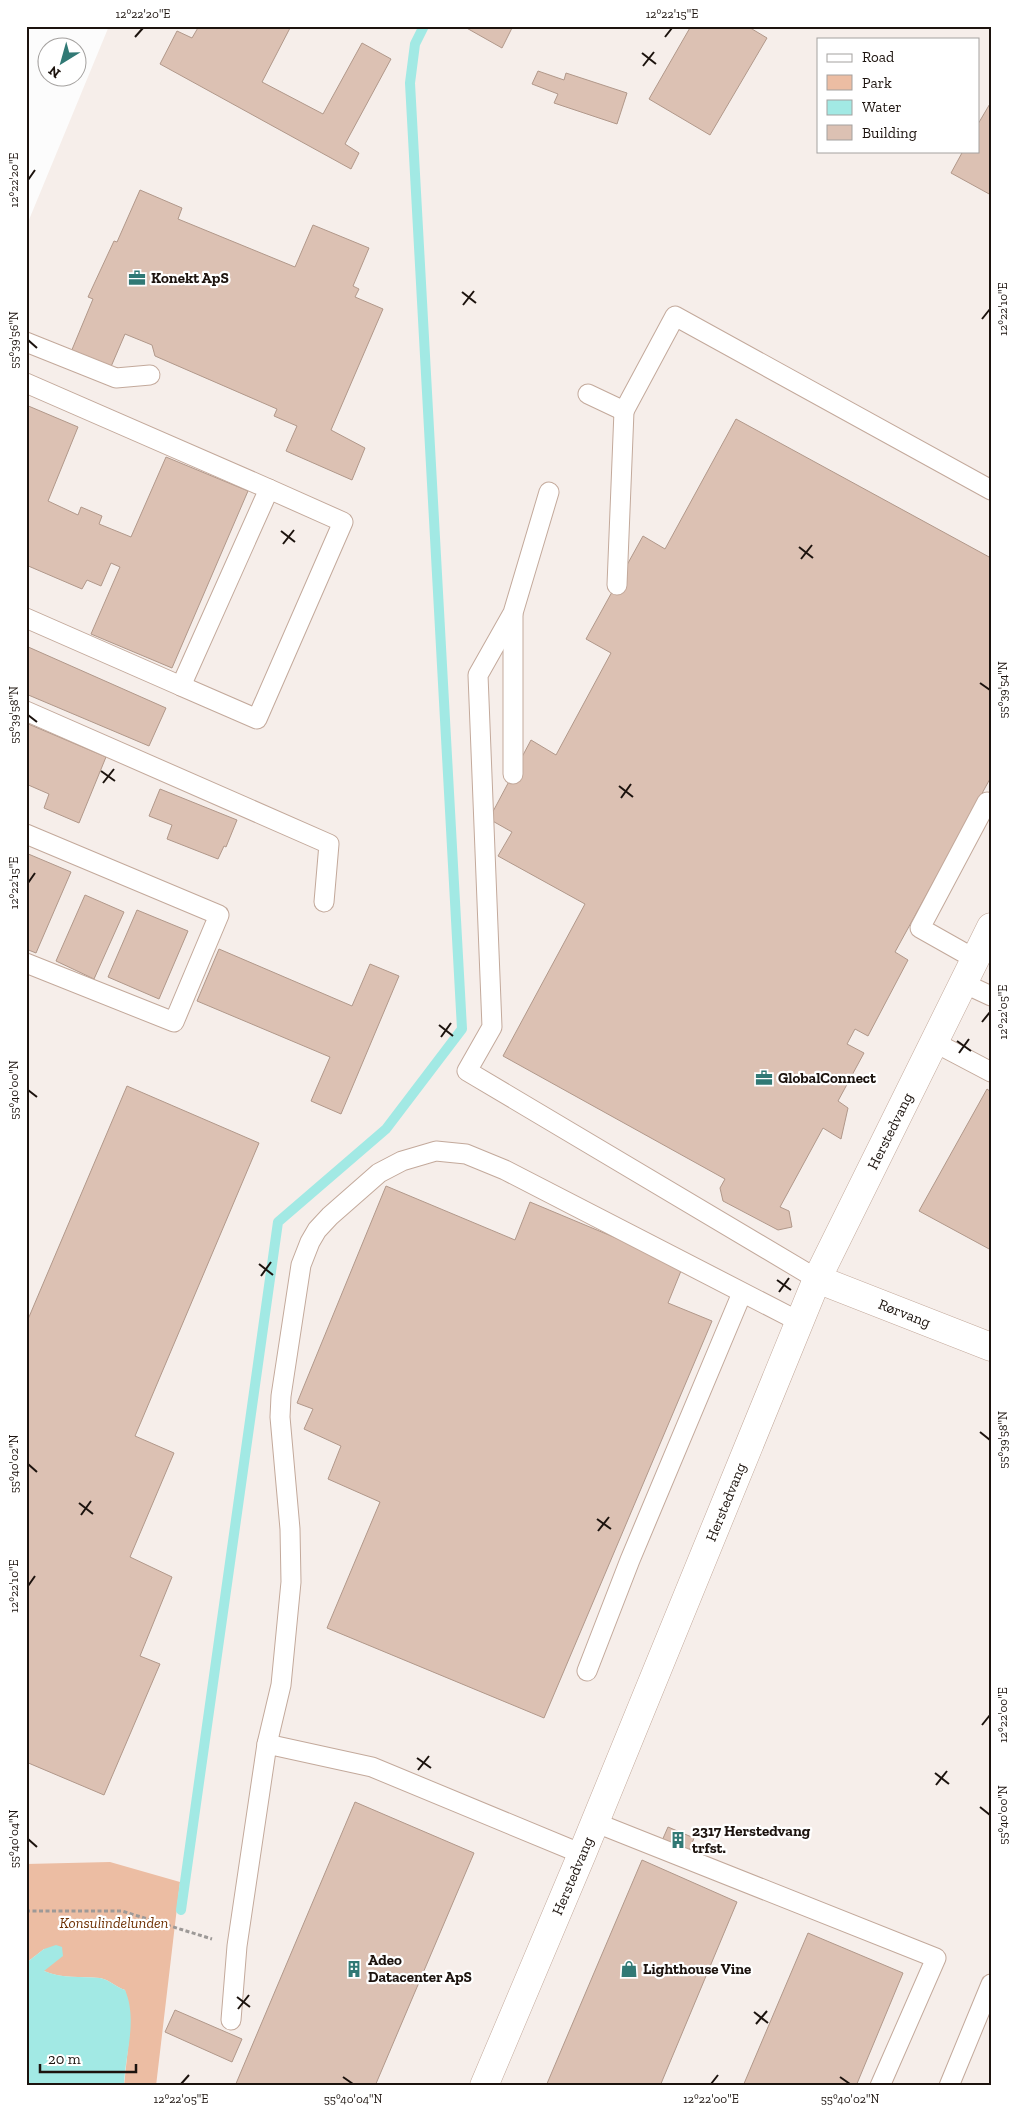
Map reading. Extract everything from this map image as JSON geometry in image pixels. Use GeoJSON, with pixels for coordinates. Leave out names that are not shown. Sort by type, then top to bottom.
{"type":"FeatureCollection","features":[{"type":"Feature","properties":{"kind":"street","name":"Herstedvang"},"geometry":{"type":"LineString","coordinates":[[484,2086],[582,1854],[817,1279],[991,927]]}},
{"type":"Feature","properties":{"kind":"street","name":"Rørvang"},"geometry":{"type":"LineString","coordinates":[[817,1279],[991,1347]]}},
{"type":"Feature","properties":{"kind":"lane"},"geometry":{"type":"LineString","coordinates":[[617,585],[624,412],[675,316],[991,490]]}},
{"type":"Feature","properties":{"kind":"lane"},"geometry":{"type":"LineString","coordinates":[[26,342],[116,378],[150,375]]}},
{"type":"Feature","properties":{"kind":"lane"},"geometry":{"type":"LineString","coordinates":[[26,383],[343,522],[257,719],[26,618]]}},
{"type":"Feature","properties":{"kind":"lane"},"geometry":{"type":"LineString","coordinates":[[588,394],[624,412]]}},
{"type":"Feature","properties":{"kind":"lane"},"geometry":{"type":"LineString","coordinates":[[181,686],[269,489]]}},
{"type":"Feature","properties":{"kind":"lane"},"geometry":{"type":"LineString","coordinates":[[549,492],[513,613],[478,676],[492,1027],[467,1071],[817,1279]]}},
{"type":"Feature","properties":{"kind":"lane"},"geometry":{"type":"LineString","coordinates":[[513,613],[513,774]]}},
{"type":"Feature","properties":{"kind":"lane"},"geometry":{"type":"LineString","coordinates":[[26,711],[329,844],[324,902]]}},
{"type":"Feature","properties":{"kind":"lane"},"geometry":{"type":"LineString","coordinates":[[975,959],[920,928],[987,802],[991,804]]}},
{"type":"Feature","properties":{"kind":"lane"},"geometry":{"type":"LineString","coordinates":[[26,834],[219,915],[174,1022],[26,963]]}},
{"type":"Feature","properties":{"kind":"lane"},"geometry":{"type":"LineString","coordinates":[[963,983],[991,996]]}},
{"type":"Feature","properties":{"kind":"lane"},"geometry":{"type":"LineString","coordinates":[[934,1042],[991,1072]]}},
{"type":"Feature","properties":{"kind":"lane"},"geometry":{"type":"LineString","coordinates":[[231,2020],[237,1946],[267,1744],[281,1685],[291,1582],[290,1529],[280,1417],[281,1396],[301,1266],[310,1242],[317,1230],[330,1216],[379,1173],[402,1161],[436,1151],[466,1154],[505,1170],[800,1322]]}},
{"type":"Feature","properties":{"kind":"lane"},"geometry":{"type":"LineString","coordinates":[[587,1671],[630,1560],[742,1293]]}},
{"type":"Feature","properties":{"kind":"lane"},"geometry":{"type":"LineString","coordinates":[[267,1744],[372,1767],[582,1854]]}},
{"type":"Feature","properties":{"kind":"lane"},"geometry":{"type":"LineString","coordinates":[[594,1822],[936,1958],[880,2086]]}},
{"type":"Feature","properties":{"kind":"lane"},"geometry":{"type":"LineString","coordinates":[[949,2086],[991,1984]]}},
{"type":"Feature","properties":{"kind":"path"},"geometry":{"type":"LineString","coordinates":[[26,1911],[122,1911],[237,1946]]}},
{"type":"Feature","properties":{"kind":"shaded area"},"geometry":{"type":"Polygon","coordinates":[[[109,26],[991,26],[991,2086],[26,2086],[26,227],[83,88],[88,88],[88,77],[109,26]]]}},
{"type":"Feature","properties":{"kind":"green space","name":"Konsulindelunden"},"geometry":{"type":"Polygon","coordinates":[[[110,1862],[180,1882],[156,2086],[124,2086],[130,2028],[125,1990],[100,1978],[64,1976],[44,1971],[44,1949],[26,1963],[26,1864],[110,1862]]]}},
{"type":"Feature","properties":{"kind":"water"},"geometry":{"type":"Polygon","coordinates":[[[56,1945],[62,1947],[63,1956],[44,1971],[65,1976],[100,1978],[125,1990],[129,2001],[131,2025],[124,2086],[26,2086],[26,1963],[44,1949],[56,1945]]]}},
{"type":"Feature","properties":{"kind":"building"},"geometry":{"type":"Polygon","coordinates":[[[199,26],[286,26],[290,28],[262,82],[323,114],[362,43],[391,59],[345,144],[359,153],[351,169],[160,64],[177,31],[192,38],[199,26]]]}},
{"type":"Feature","properties":{"kind":"building"},"geometry":{"type":"Polygon","coordinates":[[[463,26],[513,26],[502,48],[463,26]]]}},
{"type":"Feature","properties":{"kind":"building"},"geometry":{"type":"Polygon","coordinates":[[[691,26],[747,26],[767,38],[710,135],[649,99],[691,26]]]}},
{"type":"Feature","properties":{"kind":"building"},"geometry":{"type":"Polygon","coordinates":[[[538,71],[564,80],[566,73],[627,93],[617,124],[554,103],[558,94],[532,84],[538,71]]]}},
{"type":"Feature","properties":{"kind":"building"},"geometry":{"type":"Polygon","coordinates":[[[991,102],[991,195],[951,173],[962,152],[980,152],[980,121],[991,102]]]}},
{"type":"Feature","properties":{"kind":"building"},"geometry":{"type":"Polygon","coordinates":[[[140,190],[182,208],[178,219],[295,267],[313,225],[369,248],[353,286],[359,289],[355,297],[383,309],[331,430],[365,448],[352,480],[286,451],[297,426],[274,416],[277,409],[155,356],[152,345],[125,334],[110,369],[71,352],[93,299],[88,297],[114,241],[117,242],[140,190]]]}},
{"type":"Feature","properties":{"kind":"building"},"geometry":{"type":"Polygon","coordinates":[[[26,405],[78,427],[48,501],[78,515],[81,507],[102,516],[99,524],[131,537],[166,457],[248,491],[172,668],[91,634],[120,567],[111,563],[101,586],[87,580],[82,589],[26,565],[26,405]]]}},
{"type":"Feature","properties":{"kind":"building"},"geometry":{"type":"Polygon","coordinates":[[[736,419],[991,558],[991,777],[895,952],[908,960],[868,1036],[855,1029],[847,1044],[864,1053],[838,1101],[848,1108],[841,1139],[823,1128],[780,1207],[789,1211],[792,1227],[778,1230],[723,1201],[720,1188],[725,1179],[503,1056],[585,904],[498,856],[512,832],[489,819],[531,740],[556,755],[611,653],[586,639],[643,536],[665,549],[736,419]]]}},
{"type":"Feature","properties":{"kind":"building"},"geometry":{"type":"Polygon","coordinates":[[[26,646],[166,708],[149,746],[26,694],[26,646]]]}},
{"type":"Feature","properties":{"kind":"building"},"geometry":{"type":"Polygon","coordinates":[[[26,723],[106,757],[79,823],[44,808],[49,794],[26,784],[26,723]]]}},
{"type":"Feature","properties":{"kind":"building"},"geometry":{"type":"Polygon","coordinates":[[[160,789],[237,820],[226,847],[224,846],[218,859],[167,839],[172,825],[149,816],[160,789]]]}},
{"type":"Feature","properties":{"kind":"building"},"geometry":{"type":"Polygon","coordinates":[[[26,853],[71,872],[36,953],[26,949],[26,853]]]}},
{"type":"Feature","properties":{"kind":"building"},"geometry":{"type":"Polygon","coordinates":[[[85,895],[124,912],[94,979],[56,961],[85,895]]]}},
{"type":"Feature","properties":{"kind":"building"},"geometry":{"type":"Polygon","coordinates":[[[137,910],[188,931],[159,999],[108,977],[137,910]]]}},
{"type":"Feature","properties":{"kind":"building"},"geometry":{"type":"Polygon","coordinates":[[[219,949],[352,1006],[370,964],[399,976],[341,1114],[311,1101],[330,1057],[197,1001],[219,949]]]}},
{"type":"Feature","properties":{"kind":"building"},"geometry":{"type":"Polygon","coordinates":[[[127,1086],[259,1143],[135,1436],[174,1453],[130,1557],[172,1577],[140,1656],[160,1664],[104,1795],[26,1762],[26,1324],[127,1086]]]}},
{"type":"Feature","properties":{"kind":"building"},"geometry":{"type":"Polygon","coordinates":[[[987,1089],[991,1092],[991,1250],[919,1211],[987,1089]]]}},
{"type":"Feature","properties":{"kind":"building"},"geometry":{"type":"Polygon","coordinates":[[[386,1186],[515,1240],[530,1202],[683,1266],[668,1303],[712,1321],[544,1718],[327,1628],[380,1502],[328,1479],[341,1446],[304,1429],[313,1409],[297,1403],[386,1186]]]}},
{"type":"Feature","properties":{"kind":"building","name":"Adeo Datacenter ApS"},"geometry":{"type":"Polygon","coordinates":[[[355,1802],[474,1853],[375,2086],[235,2086],[355,1802]]]}},
{"type":"Feature","properties":{"kind":"building","name":"2317 Herstedvang trfst."},"geometry":{"type":"Polygon","coordinates":[[[668,1827],[694,1838],[688,1854],[661,1843],[668,1827]]]}},
{"type":"Feature","properties":{"kind":"building"},"geometry":{"type":"Polygon","coordinates":[[[642,1860],[737,1902],[660,2086],[546,2086],[642,1860]]]}},
{"type":"Feature","properties":{"kind":"building"},"geometry":{"type":"Polygon","coordinates":[[[808,1933],[903,1973],[856,2086],[743,2086],[808,1933]]]}},
{"type":"Feature","properties":{"kind":"building"},"geometry":{"type":"Polygon","coordinates":[[[175,2010],[242,2039],[232,2062],[165,2032],[175,2010]]]}},
{"type":"Feature","properties":{"kind":"waterway"},"geometry":{"type":"LineString","coordinates":[[181,1910],[278,1222],[386,1129],[462,1029],[410,83],[415,44],[424,26]]}},
{"type":"Feature","properties":{"kind":"place","name":"Konekt ApS"},"geometry":{"type":"Point","coordinates":[137,278]}},
{"type":"Feature","properties":{"kind":"place","name":"GlobalConnect"},"geometry":{"type":"Point","coordinates":[764,1078]}},
{"type":"Feature","properties":{"kind":"place","name":"2317 Herstedvang trfst."},"geometry":{"type":"Point","coordinates":[678,1840]}},
{"type":"Feature","properties":{"kind":"place","name":"Adeo Datacenter ApS"},"geometry":{"type":"Point","coordinates":[354,1969]}},
{"type":"Feature","properties":{"kind":"place","name":"Lighthouse Vine"},"geometry":{"type":"Point","coordinates":[629,1969]}}]}
